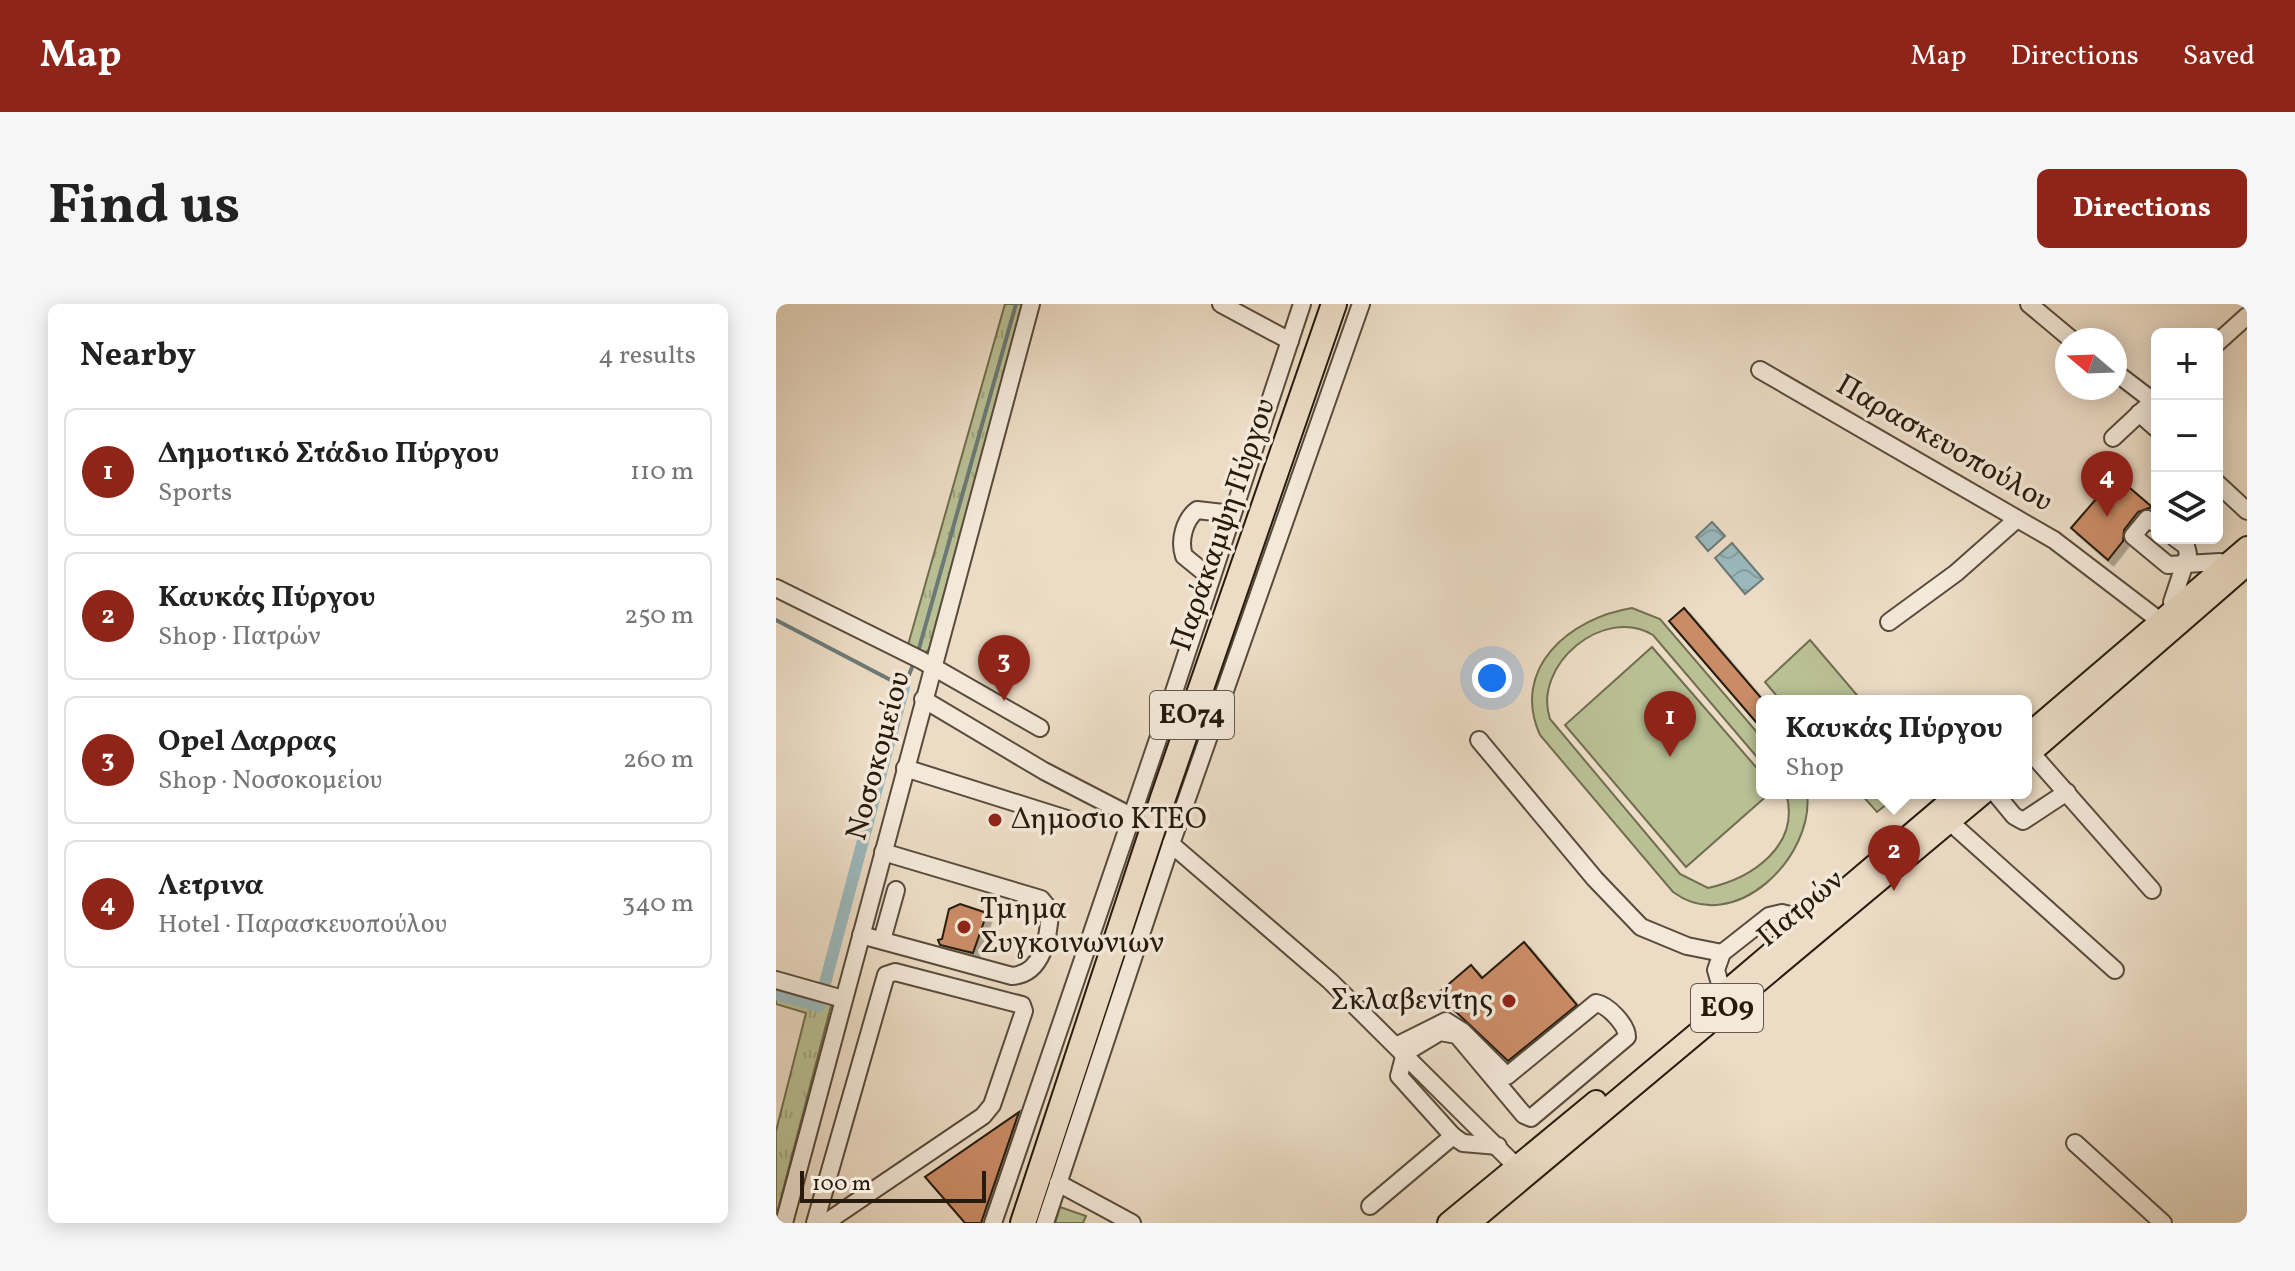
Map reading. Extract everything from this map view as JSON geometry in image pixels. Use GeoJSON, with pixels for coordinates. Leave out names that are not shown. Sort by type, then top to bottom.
{"type":"FeatureCollection","features":[{"type":"Feature","properties":{"kind":"highway","name":"Παράκαμψη Πύργου"},"geometry":{"type":"LineString","coordinates":[[1023,1223],[1163,798],[1334,304]]}},
{"type":"Feature","properties":{"kind":"main road"},"geometry":{"type":"LineString","coordinates":[[2032,744],[2237,567],[2247,547]]}},
{"type":"Feature","properties":{"kind":"main road","name":"Πατρών"},"geometry":{"type":"LineString","coordinates":[[1669,1049],[1723,994],[1952,799]]}},
{"type":"Feature","properties":{"kind":"main road","name":"Πατρών"},"geometry":{"type":"LineString","coordinates":[[1470,1223],[1523,1173],[1669,1049],[1977,799]]}},
{"type":"Feature","properties":{"kind":"main road","name":"Πατρών"},"geometry":{"type":"LineString","coordinates":[[1448,1223],[1523,1173]]}},
{"type":"Feature","properties":{"kind":"street","name":"Νοσοκομείου"},"geometry":{"type":"LineString","coordinates":[[787,1220],[923,699],[927,663],[1031,304]]}},
{"type":"Feature","properties":{"kind":"street"},"geometry":{"type":"LineString","coordinates":[[1221,304],[1290,341]]}},
{"type":"Feature","properties":{"kind":"street"},"geometry":{"type":"LineString","coordinates":[[993,1223],[1302,304]]}},
{"type":"Feature","properties":{"kind":"street"},"geometry":{"type":"LineString","coordinates":[[1045,1223],[1171,844],[1361,304]]}},
{"type":"Feature","properties":{"kind":"street"},"geometry":{"type":"LineString","coordinates":[[2029,304],[2058,328]]}},
{"type":"Feature","properties":{"kind":"street"},"geometry":{"type":"LineString","coordinates":[[2223,338],[2247,316]]}},
{"type":"Feature","properties":{"kind":"street","name":"Παρασκευοπούλου"},"geometry":{"type":"LineString","coordinates":[[1760,370],[2054,540],[2172,622]]}},
{"type":"Feature","properties":{"kind":"street"},"geometry":{"type":"LineString","coordinates":[[2127,380],[2151,396]]}},
{"type":"Feature","properties":{"kind":"street"},"geometry":{"type":"LineString","coordinates":[[2113,438],[2154,400]]}},
{"type":"Feature","properties":{"kind":"street"},"geometry":{"type":"LineString","coordinates":[[2139,413],[2151,424]]}},
{"type":"Feature","properties":{"kind":"street"},"geometry":{"type":"LineString","coordinates":[[2223,489],[2247,511]]}},
{"type":"Feature","properties":{"kind":"street"},"geometry":{"type":"LineString","coordinates":[[1211,578],[1184,556],[1182,541],[1187,522],[1197,510],[1232,514]]}},
{"type":"Feature","properties":{"kind":"street"},"geometry":{"type":"LineString","coordinates":[[1889,622],[1956,573],[2017,519]]}},
{"type":"Feature","properties":{"kind":"street"},"geometry":{"type":"LineString","coordinates":[[2151,521],[2147,519],[2133,536],[2168,565],[2192,562],[2237,567]]}},
{"type":"Feature","properties":{"kind":"street"},"geometry":{"type":"LineString","coordinates":[[2182,544],[2188,550],[2192,562]]}},
{"type":"Feature","properties":{"kind":"street"},"geometry":{"type":"LineString","coordinates":[[2172,622],[2180,580],[2192,562]]}},
{"type":"Feature","properties":{"kind":"street"},"geometry":{"type":"LineString","coordinates":[[776,588],[927,663],[1040,728]]}},
{"type":"Feature","properties":{"kind":"street"},"geometry":{"type":"LineString","coordinates":[[923,699],[1044,771],[1131,816]]}},
{"type":"Feature","properties":{"kind":"street"},"geometry":{"type":"LineString","coordinates":[[1479,740],[1595,879],[1641,927],[1687,946],[1722,953]]}},
{"type":"Feature","properties":{"kind":"street"},"geometry":{"type":"LineString","coordinates":[[2032,754],[2152,890]]}},
{"type":"Feature","properties":{"kind":"street"},"geometry":{"type":"LineString","coordinates":[[905,768],[1070,820]]}},
{"type":"Feature","properties":{"kind":"street"},"geometry":{"type":"LineString","coordinates":[[2000,799],[2014,816],[2023,821],[2067,792]]}},
{"type":"Feature","properties":{"kind":"street"},"geometry":{"type":"LineString","coordinates":[[1950,822],[2115,970]]}},
{"type":"Feature","properties":{"kind":"street"},"geometry":{"type":"LineString","coordinates":[[1171,844],[1302,955],[1402,1049],[1523,1173]]}},
{"type":"Feature","properties":{"kind":"street"},"geometry":{"type":"LineString","coordinates":[[861,935],[1021,976],[1030,972],[1039,959],[1049,930],[1050,910],[1041,899],[883,852]]}},
{"type":"Feature","properties":{"kind":"street"},"geometry":{"type":"LineString","coordinates":[[882,940],[896,890]]}},
{"type":"Feature","properties":{"kind":"street"},"geometry":{"type":"LineString","coordinates":[[1723,994],[1716,970],[1722,953],[1775,914],[1796,915],[1809,920]]}},
{"type":"Feature","properties":{"kind":"street"},"geometry":{"type":"LineString","coordinates":[[815,1223],[886,975],[895,972],[1023,1007],[992,1105],[983,1116],[825,1223]]}},
{"type":"Feature","properties":{"kind":"street"},"geometry":{"type":"LineString","coordinates":[[776,980],[843,999]]}},
{"type":"Feature","properties":{"kind":"street"},"geometry":{"type":"LineString","coordinates":[[1596,1003],[1604,1005],[1629,1033],[1531,1118],[1524,1115],[1457,1035],[1440,1032],[1402,1049],[1446,1021],[1462,1031],[1506,1077],[1596,1003]]}},
{"type":"Feature","properties":{"kind":"street"},"geometry":{"type":"LineString","coordinates":[[1402,1049],[1399,1076],[1453,1136],[1467,1144],[1498,1146]]}},
{"type":"Feature","properties":{"kind":"street"},"geometry":{"type":"LineString","coordinates":[[1370,1206],[1453,1136]]}},
{"type":"Feature","properties":{"kind":"street"},"geometry":{"type":"LineString","coordinates":[[2075,1143],[2163,1223]]}},
{"type":"Feature","properties":{"kind":"street"},"geometry":{"type":"LineString","coordinates":[[1058,1183],[1132,1223]]}},
{"type":"Feature","properties":{"kind":"street"},"geometry":{"type":"LineString","coordinates":[[1093,1223],[1100,1205]]}},
{"type":"Feature","properties":{"kind":"green space"},"geometry":{"type":"Polygon","coordinates":[[[1005,304],[1024,304],[929,649],[924,655],[906,652],[1005,304]]]}},
{"type":"Feature","properties":{"kind":"green space"},"geometry":{"type":"Polygon","coordinates":[[[1632,608],[1660,619],[1756,731],[1756,756],[1653,635],[1634,628],[1614,628],[1594,634],[1576,646],[1562,661],[1552,679],[1547,699],[1550,719],[1680,874],[1708,888],[1741,876],[1770,856],[1780,843],[1789,812],[1787,799],[1807,799],[1806,817],[1798,842],[1784,864],[1766,883],[1744,897],[1721,905],[1697,903],[1673,892],[1540,735],[1533,711],[1533,688],[1540,668],[1552,650],[1568,635],[1609,614],[1632,608]]]}},
{"type":"Feature","properties":{"kind":"green space"},"geometry":{"type":"Polygon","coordinates":[[[1810,640],[1857,695],[1776,695],[1765,682],[1810,640]]]}},
{"type":"Feature","properties":{"kind":"green space"},"geometry":{"type":"Polygon","coordinates":[[[1652,647],[1756,767],[1756,799],[1763,799],[1686,867],[1565,725],[1652,647]]]}},
{"type":"Feature","properties":{"kind":"green space"},"geometry":{"type":"Polygon","coordinates":[[[1865,799],[1893,799],[1877,812],[1865,799]]]}},
{"type":"Feature","properties":{"kind":"green space"},"geometry":{"type":"Polygon","coordinates":[[[776,986],[832,1002],[776,1217],[776,1131],[806,1013],[776,1004],[776,986]]]}},
{"type":"Feature","properties":{"kind":"green space"},"geometry":{"type":"Polygon","coordinates":[[[1060,1207],[1086,1216],[1083,1223],[1055,1223],[1060,1207]]]}},
{"type":"Feature","properties":{"kind":"water"},"geometry":{"type":"Polygon","coordinates":[[[1712,522],[1725,536],[1708,551],[1696,537],[1712,522]]]}},
{"type":"Feature","properties":{"kind":"water"},"geometry":{"type":"Polygon","coordinates":[[[1732,543],[1763,579],[1745,594],[1715,558],[1732,543]]]}},
{"type":"Feature","properties":{"kind":"building"},"geometry":{"type":"Polygon","coordinates":[[[2116,476],[2151,506],[2138,512],[2124,530],[2123,541],[2108,560],[2071,528],[2116,476]]]}},
{"type":"Feature","properties":{"kind":"building"},"geometry":{"type":"Polygon","coordinates":[[[1684,608],[1759,695],[1756,695],[1756,722],[1669,621],[1684,608]]]}},
{"type":"Feature","properties":{"kind":"building","name":"Τμημα Συγκοινωνιων"},"geometry":{"type":"Polygon","coordinates":[[[960,904],[987,913],[973,953],[940,945],[938,940],[942,939],[949,909],[960,904]]]}},
{"type":"Feature","properties":{"kind":"building","name":"Σκλαβενίτης"},"geometry":{"type":"Polygon","coordinates":[[[1524,942],[1577,1005],[1508,1061],[1437,994],[1471,965],[1482,978],[1524,942]]]}},
{"type":"Feature","properties":{"kind":"building"},"geometry":{"type":"Polygon","coordinates":[[[1019,1112],[981,1223],[965,1223],[925,1177],[1019,1112]]]}},
{"type":"Feature","properties":{"kind":"waterway"},"geometry":{"type":"LineString","coordinates":[[918,652],[1016,304]]}},
{"type":"Feature","properties":{"kind":"waterway"},"geometry":{"type":"LineString","coordinates":[[776,620],[904,687],[915,660]]}},
{"type":"Feature","properties":{"kind":"waterway"},"geometry":{"type":"LineString","coordinates":[[824,987],[904,687]]}},
{"type":"Feature","properties":{"kind":"waterway"},"geometry":{"type":"LineString","coordinates":[[776,994],[819,1006]]}},
{"type":"Feature","properties":{"kind":"place","name":"Λετρινα"},"geometry":{"type":"Point","coordinates":[2107,517]}},
{"type":"Feature","properties":{"kind":"place","name":"Opel Δαρρας"},"geometry":{"type":"Point","coordinates":[1004,701]}},
{"type":"Feature","properties":{"kind":"place","name":"Δημοτικό Στάδιο Πύργου"},"geometry":{"type":"Point","coordinates":[1670,757]}},
{"type":"Feature","properties":{"kind":"place","name":"Δημοσιο ΚΤΕΟ"},"geometry":{"type":"Point","coordinates":[995,820]}},
{"type":"Feature","properties":{"kind":"place","name":"Καυκάς Πύργου"},"geometry":{"type":"Point","coordinates":[1894,891]}},
{"type":"Feature","properties":{"kind":"place","name":"Τμημα Συγκοινωνιων"},"geometry":{"type":"Point","coordinates":[964,927]}},
{"type":"Feature","properties":{"kind":"place","name":"Σκλαβενίτης"},"geometry":{"type":"Point","coordinates":[1509,1001]}}]}
